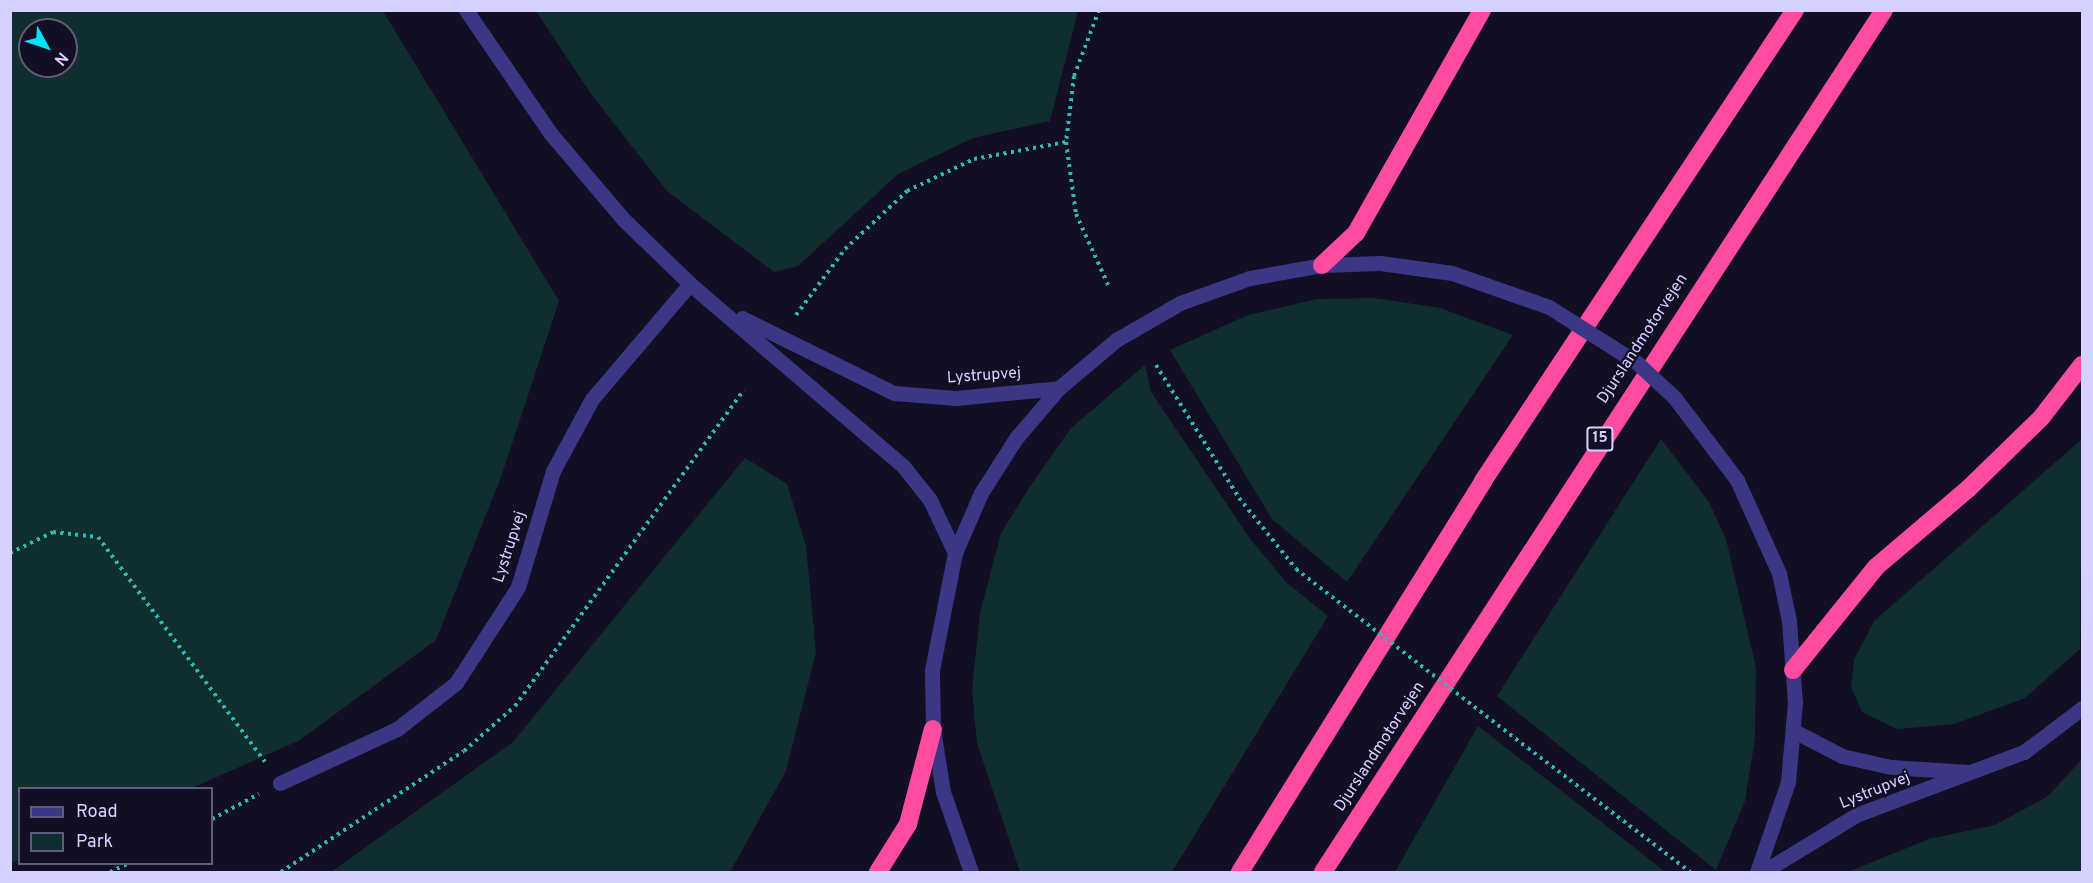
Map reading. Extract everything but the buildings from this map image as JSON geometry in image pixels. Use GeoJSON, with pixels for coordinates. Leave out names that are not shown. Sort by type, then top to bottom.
{"type":"FeatureCollection","features":[{"type":"Feature","properties":{"kind":"highway"},"geometry":{"type":"LineString","coordinates":[[1323,265],[1356,233],[1482,10]]}},
{"type":"Feature","properties":{"kind":"highway"},"geometry":{"type":"LineString","coordinates":[[1240,873],[1484,481],[1795,10]]}},
{"type":"Feature","properties":{"kind":"highway","name":"Djurslandmotorvejen"},"geometry":{"type":"LineString","coordinates":[[1323,873],[1884,10]]}},
{"type":"Feature","properties":{"kind":"highway"},"geometry":{"type":"LineString","coordinates":[[1793,669],[1876,567],[1977,481],[2041,418],[2082,366]]}},
{"type":"Feature","properties":{"kind":"highway"},"geometry":{"type":"LineString","coordinates":[[878,873],[908,824],[933,729]]}},
{"type":"Feature","properties":{"kind":"street","name":"Lystrupvej"},"geometry":{"type":"LineString","coordinates":[[466,10],[551,134],[623,219],[690,284],[717,304],[903,466],[930,500],[955,553]]}},
{"type":"Feature","properties":{"kind":"street"},"geometry":{"type":"LineString","coordinates":[[971,873],[943,792],[933,729],[940,610],[955,553],[981,493],[1016,438],[1059,388],[1116,340],[1180,303],[1250,278],[1323,265],[1380,263],[1452,273],[1549,307],[1603,338],[1674,397],[1737,480],[1779,573],[1793,669],[1794,731],[1785,792],[1757,873]]}},
{"type":"Feature","properties":{"kind":"street","name":"Lystrupvej"},"geometry":{"type":"LineString","coordinates":[[280,783],[397,729],[456,683],[518,587],[553,471],[592,399],[690,284]]}},
{"type":"Feature","properties":{"kind":"street","name":"Lystrupvej"},"geometry":{"type":"LineString","coordinates":[[717,304],[824,363],[894,393],[956,398],[1059,388]]}},
{"type":"Feature","properties":{"kind":"street","name":"Lystrupvej"},"geometry":{"type":"LineString","coordinates":[[1763,873],[1856,815],[1974,773],[2024,752],[2082,708]]}},
{"type":"Feature","properties":{"kind":"street","name":"Lystrupvej"},"geometry":{"type":"LineString","coordinates":[[1794,731],[1842,756],[1871,762],[1974,773]]}},
{"type":"Feature","properties":{"kind":"path"},"geometry":{"type":"LineString","coordinates":[[1099,10],[1074,76],[1066,142],[1076,214],[1110,289]]}},
{"type":"Feature","properties":{"kind":"path"},"geometry":{"type":"LineString","coordinates":[[796,315],[845,249],[907,191],[974,159],[1066,142]]}},
{"type":"Feature","properties":{"kind":"path"},"geometry":{"type":"LineString","coordinates":[[1156,365],[1239,498],[1296,569],[1690,873]]}},
{"type":"Feature","properties":{"kind":"path"},"geometry":{"type":"LineString","coordinates":[[281,873],[464,751],[514,706],[744,390]]}},
{"type":"Feature","properties":{"kind":"path"},"geometry":{"type":"LineString","coordinates":[[10,553],[53,532],[98,537],[280,783],[213,818]]}},
{"type":"Feature","properties":{"kind":"path"},"geometry":{"type":"LineString","coordinates":[[110,873],[125,865]]}},
{"type":"Feature","properties":{"kind":"green space"},"geometry":{"type":"Polygon","coordinates":[[[10,11],[383,11],[559,301],[501,477],[436,640],[300,740],[194,787],[18,787],[18,860],[11,863],[10,11]]]}},
{"type":"Feature","properties":{"kind":"green space"},"geometry":{"type":"Polygon","coordinates":[[[536,11],[1078,11],[1050,121],[973,138],[898,174],[798,266],[774,272],[667,191],[591,94],[536,11]]]}},
{"type":"Feature","properties":{"kind":"green space"},"geometry":{"type":"Polygon","coordinates":[[[1374,298],[1440,308],[1513,335],[1347,582],[1272,519],[1170,350],[1248,315],[1317,299],[1374,298]]]}},
{"type":"Feature","properties":{"kind":"green space"},"geometry":{"type":"Polygon","coordinates":[[[1145,365],[1151,392],[1251,540],[1287,583],[1328,616],[1172,872],[1020,872],[977,743],[972,690],[980,613],[1001,533],[1029,488],[1071,428],[1145,365]]]}},
{"type":"Feature","properties":{"kind":"green space"},"geometry":{"type":"Polygon","coordinates":[[[1661,439],[1709,502],[1726,539],[1756,668],[1755,738],[1745,801],[1716,870],[1497,696],[1661,439]]]}},
{"type":"Feature","properties":{"kind":"green space"},"geometry":{"type":"Polygon","coordinates":[[[2082,439],[2080,649],[2025,698],[1954,724],[1897,729],[1862,712],[1851,687],[1854,660],[1874,621],[2082,439]]]}},
{"type":"Feature","properties":{"kind":"green space"},"geometry":{"type":"Polygon","coordinates":[[[745,458],[787,484],[806,546],[816,652],[786,771],[730,872],[331,872],[513,742],[745,458]]]}},
{"type":"Feature","properties":{"kind":"green space"},"geometry":{"type":"Polygon","coordinates":[[[1478,726],[1640,852],[1665,872],[1395,872],[1478,726]]]}},
{"type":"Feature","properties":{"kind":"green space"},"geometry":{"type":"Polygon","coordinates":[[[2082,759],[2082,872],[1848,872],[1929,839],[1995,825],[2048,796],[2082,759]]]}}]}
